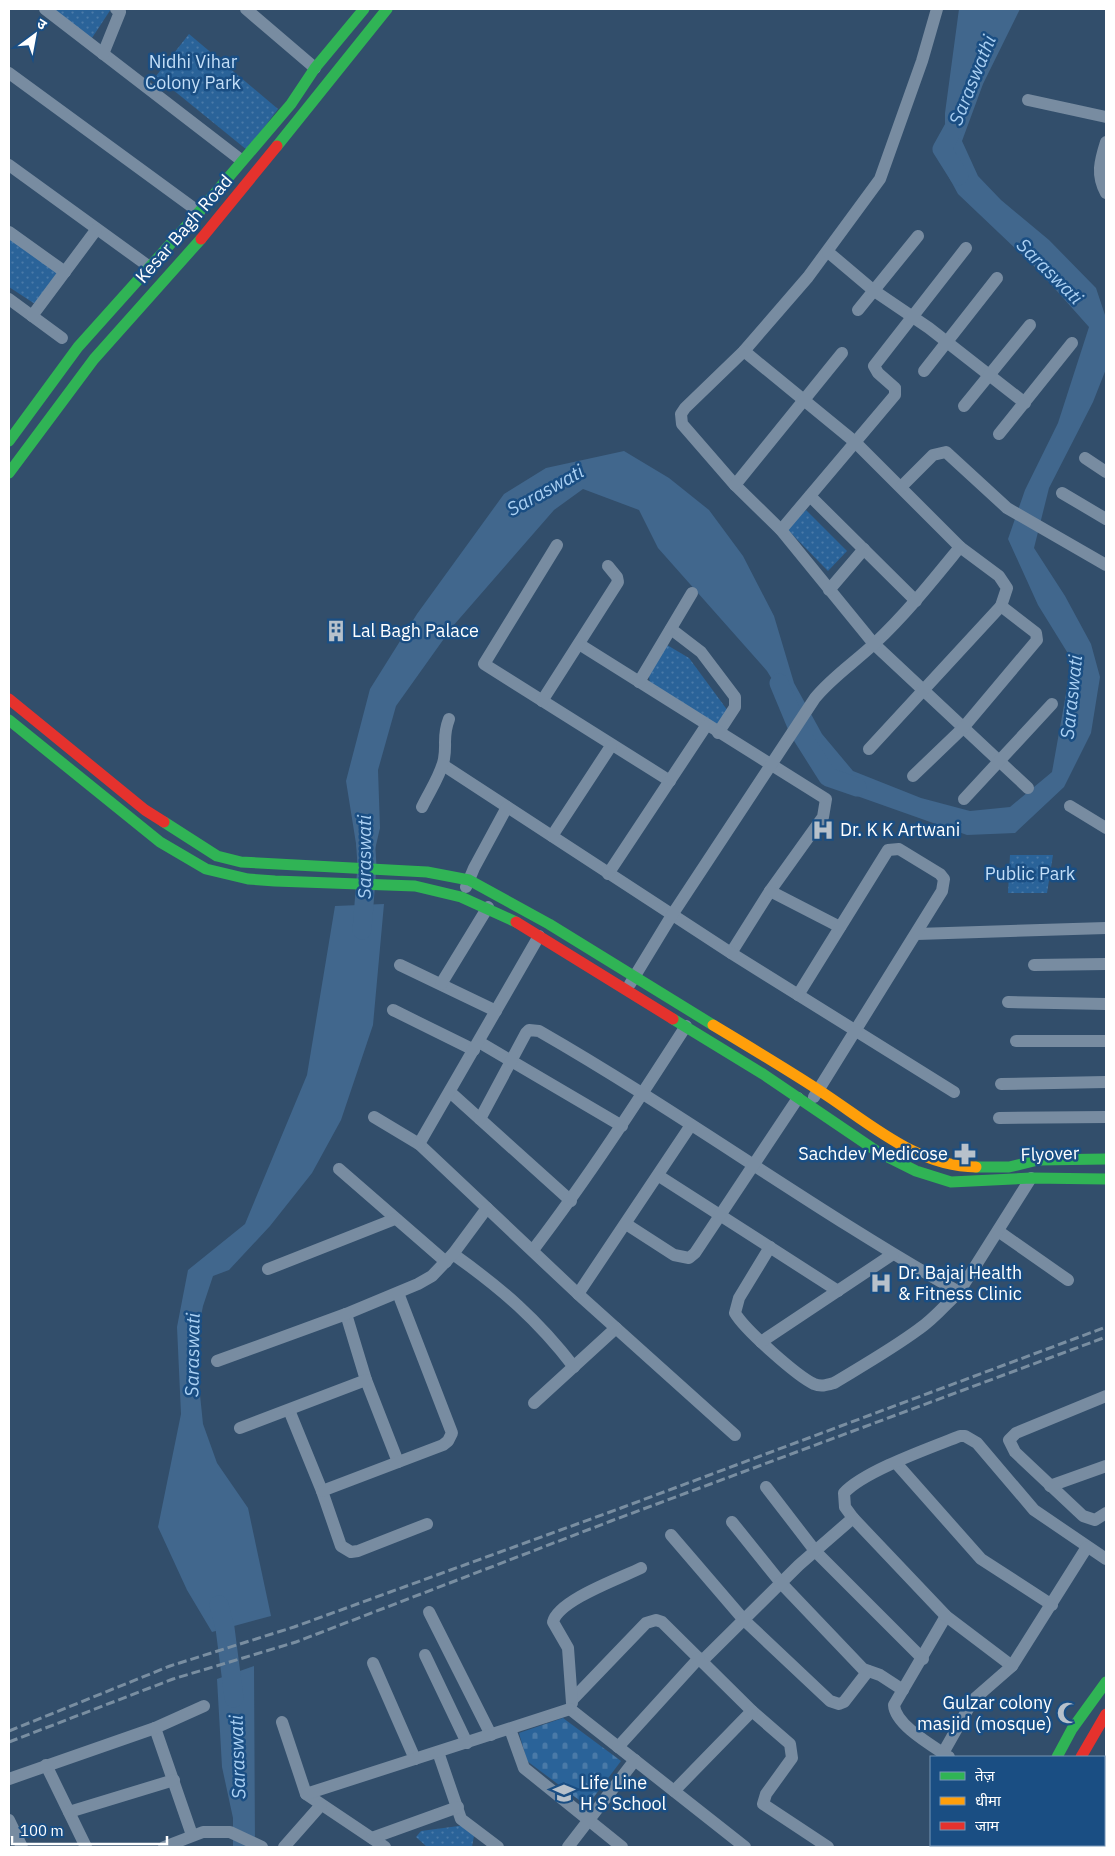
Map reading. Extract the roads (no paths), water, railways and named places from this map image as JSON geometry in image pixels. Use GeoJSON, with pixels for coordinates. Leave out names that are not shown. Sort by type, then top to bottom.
{"type":"FeatureCollection","features":[{"type":"Feature","properties":{"kind":"main road","name":"Kesar Bagh Road"},"geometry":{"type":"LineString","coordinates":[[9,441],[78,347],[200,212],[241,160],[291,104],[315,68],[364,9]]}},
{"type":"Feature","properties":{"kind":"main road","name":"Kesar Bagh Road"},"geometry":{"type":"LineString","coordinates":[[9,473],[94,358],[207,233],[387,9]]}},
{"type":"Feature","properties":{"kind":"main road"},"geometry":{"type":"LineString","coordinates":[[9,699],[144,810],[218,856],[241,862],[342,866],[450,874],[469,880],[549,924],[819,1090],[888,1138],[910,1149],[948,1164],[994,1174],[1031,1178],[1106,1179]]}},
{"type":"Feature","properties":{"kind":"main road"},"geometry":{"type":"LineString","coordinates":[[9,720],[151,834],[200,865],[218,873],[284,882],[406,886],[442,891],[488,907],[540,936],[686,1026],[878,1152],[916,1171],[951,1182],[994,1174],[1010,1167],[1038,1160],[1106,1159]]}},
{"type":"Feature","properties":{"kind":"main road","name":"Flyover"},"geometry":{"type":"LineString","coordinates":[[994,1174],[1028,1169],[1106,1170]]}},
{"type":"Feature","properties":{"kind":"main road"},"geometry":{"type":"LineString","coordinates":[[1058,1756],[1072,1729],[1106,1682]]}},
{"type":"Feature","properties":{"kind":"main road"},"geometry":{"type":"LineString","coordinates":[[1081,1756],[1106,1714]]}},
{"type":"Feature","properties":{"kind":"street"},"geometry":{"type":"LineString","coordinates":[[45,9],[241,160]]}},
{"type":"Feature","properties":{"kind":"street"},"geometry":{"type":"LineString","coordinates":[[103,54],[120,12],[116,9]]}},
{"type":"Feature","properties":{"kind":"street"},"geometry":{"type":"LineString","coordinates":[[246,9],[315,68]]}},
{"type":"Feature","properties":{"kind":"street"},"geometry":{"type":"LineString","coordinates":[[937,9],[922,61],[880,179],[828,252],[744,351],[692,399],[681,414],[682,424],[735,485],[781,530],[874,644],[1028,788]]}},
{"type":"Feature","properties":{"kind":"street"},"geometry":{"type":"LineString","coordinates":[[9,73],[200,212]]}},
{"type":"Feature","properties":{"kind":"street"},"geometry":{"type":"LineString","coordinates":[[1028,100],[1106,117]]}},
{"type":"Feature","properties":{"kind":"street"},"geometry":{"type":"LineString","coordinates":[[1106,142],[1100,164],[1099,181],[1106,193]]}},
{"type":"Feature","properties":{"kind":"street"},"geometry":{"type":"LineString","coordinates":[[9,165],[96,230],[151,268]]}},
{"type":"Feature","properties":{"kind":"street"},"geometry":{"type":"LineString","coordinates":[[32,316],[96,230]]}},
{"type":"Feature","properties":{"kind":"street"},"geometry":{"type":"LineString","coordinates":[[9,232],[65,272]]}},
{"type":"Feature","properties":{"kind":"street"},"geometry":{"type":"LineString","coordinates":[[858,310],[918,236]]}},
{"type":"Feature","properties":{"kind":"street"},"geometry":{"type":"LineString","coordinates":[[781,530],[895,395],[895,388],[878,373],[874,366],[966,248]]}},
{"type":"Feature","properties":{"kind":"street"},"geometry":{"type":"LineString","coordinates":[[828,252],[873,290],[912,315],[1025,403]]}},
{"type":"Feature","properties":{"kind":"street"},"geometry":{"type":"LineString","coordinates":[[924,371],[997,278]]}},
{"type":"Feature","properties":{"kind":"street"},"geometry":{"type":"LineString","coordinates":[[9,300],[62,338]]}},
{"type":"Feature","properties":{"kind":"street"},"geometry":{"type":"LineString","coordinates":[[964,406],[1030,325]]}},
{"type":"Feature","properties":{"kind":"street"},"geometry":{"type":"LineString","coordinates":[[999,434],[1072,342]]}},
{"type":"Feature","properties":{"kind":"street"},"geometry":{"type":"LineString","coordinates":[[744,351],[855,442],[960,547],[1004,582],[1007,588],[1001,606],[922,689],[869,749]]}},
{"type":"Feature","properties":{"kind":"street"},"geometry":{"type":"LineString","coordinates":[[735,485],[842,353]]}},
{"type":"Feature","properties":{"kind":"street"},"geometry":{"type":"LineString","coordinates":[[901,487],[933,455],[946,452],[1007,508],[1106,565]]}},
{"type":"Feature","properties":{"kind":"street"},"geometry":{"type":"LineString","coordinates":[[1085,458],[1106,472]]}},
{"type":"Feature","properties":{"kind":"street"},"geometry":{"type":"LineString","coordinates":[[1062,493],[1106,519]]}},
{"type":"Feature","properties":{"kind":"street"},"geometry":{"type":"LineString","coordinates":[[810,496],[916,600]]}},
{"type":"Feature","properties":{"kind":"street"},"geometry":{"type":"LineString","coordinates":[[557,545],[484,664],[611,746],[670,781]]}},
{"type":"Feature","properties":{"kind":"street"},"geometry":{"type":"LineString","coordinates":[[627,989],[672,915],[814,698],[829,682],[874,644],[916,600],[960,547]]}},
{"type":"Feature","properties":{"kind":"street"},"geometry":{"type":"LineString","coordinates":[[830,590],[864,549]]}},
{"type":"Feature","properties":{"kind":"street"},"geometry":{"type":"LineString","coordinates":[[542,701],[618,582],[617,577],[608,566]]}},
{"type":"Feature","properties":{"kind":"street"},"geometry":{"type":"LineString","coordinates":[[638,682],[692,593]]}},
{"type":"Feature","properties":{"kind":"street"},"geometry":{"type":"LineString","coordinates":[[913,776],[963,728],[1037,640],[1036,633],[1001,606]]}},
{"type":"Feature","properties":{"kind":"street"},"geometry":{"type":"LineString","coordinates":[[671,629],[701,652],[735,697],[735,707],[718,733]]}},
{"type":"Feature","properties":{"kind":"street"},"geometry":{"type":"LineString","coordinates":[[578,644],[826,800],[826,809],[770,891],[731,953]]}},
{"type":"Feature","properties":{"kind":"street"},"geometry":{"type":"LineString","coordinates":[[964,799],[1052,704]]}},
{"type":"Feature","properties":{"kind":"street"},"geometry":{"type":"LineString","coordinates":[[422,807],[443,765],[445,756],[443,737],[449,719]]}},
{"type":"Feature","properties":{"kind":"street"},"geometry":{"type":"LineString","coordinates":[[608,874],[706,726]]}},
{"type":"Feature","properties":{"kind":"street"},"geometry":{"type":"LineString","coordinates":[[552,836],[611,746]]}},
{"type":"Feature","properties":{"kind":"street"},"geometry":{"type":"LineString","coordinates":[[443,765],[731,953],[954,1092]]}},
{"type":"Feature","properties":{"kind":"street"},"geometry":{"type":"LineString","coordinates":[[1070,806],[1106,828]]}},
{"type":"Feature","properties":{"kind":"street"},"geometry":{"type":"LineString","coordinates":[[463,897],[469,880],[507,807]]}},
{"type":"Feature","properties":{"kind":"street"},"geometry":{"type":"LineString","coordinates":[[798,995],[888,850],[895,848],[940,874],[944,879],[942,891],[809,1106]]}},
{"type":"Feature","properties":{"kind":"street"},"geometry":{"type":"LineString","coordinates":[[770,891],[840,927]]}},
{"type":"Feature","properties":{"kind":"street"},"geometry":{"type":"LineString","coordinates":[[441,984],[488,907]]}},
{"type":"Feature","properties":{"kind":"street"},"geometry":{"type":"LineString","coordinates":[[917,934],[1106,928]]}},
{"type":"Feature","properties":{"kind":"street"},"geometry":{"type":"LineString","coordinates":[[419,1144],[540,936]]}},
{"type":"Feature","properties":{"kind":"street"},"geometry":{"type":"LineString","coordinates":[[1034,965],[1106,964]]}},
{"type":"Feature","properties":{"kind":"street"},"geometry":{"type":"LineString","coordinates":[[400,965],[496,1011]]}},
{"type":"Feature","properties":{"kind":"street"},"geometry":{"type":"LineString","coordinates":[[1008,1002],[1106,1004]]}},
{"type":"Feature","properties":{"kind":"street"},"geometry":{"type":"LineString","coordinates":[[393,1010],[511,1061],[622,1126]]}},
{"type":"Feature","properties":{"kind":"street"},"geometry":{"type":"LineString","coordinates":[[533,1250],[571,1201],[686,1026]]}},
{"type":"Feature","properties":{"kind":"street"},"geometry":{"type":"LineString","coordinates":[[480,1119],[529,1030],[539,1031],[753,1164],[892,1254],[959,1292]]}},
{"type":"Feature","properties":{"kind":"street"},"geometry":{"type":"LineString","coordinates":[[1016,1040],[1106,1041]]}},
{"type":"Feature","properties":{"kind":"street"},"geometry":{"type":"LineString","coordinates":[[1001,1084],[1106,1082]]}},
{"type":"Feature","properties":{"kind":"street"},"geometry":{"type":"LineString","coordinates":[[450,1092],[571,1201]]}},
{"type":"Feature","properties":{"kind":"street"},"geometry":{"type":"LineString","coordinates":[[626,1224],[674,1255],[689,1258],[695,1254],[798,1098]]}},
{"type":"Feature","properties":{"kind":"street"},"geometry":{"type":"LineString","coordinates":[[374,1117],[419,1144],[578,1294],[735,1435]]}},
{"type":"Feature","properties":{"kind":"street"},"geometry":{"type":"LineString","coordinates":[[998,1118],[1106,1117]]}},
{"type":"Feature","properties":{"kind":"street"},"geometry":{"type":"LineString","coordinates":[[578,1294],[659,1176],[691,1125]]}},
{"type":"Feature","properties":{"kind":"street"},"geometry":{"type":"LineString","coordinates":[[339,1169],[395,1219],[514,1300],[559,1347],[574,1367]]}},
{"type":"Feature","properties":{"kind":"street"},"geometry":{"type":"LineString","coordinates":[[659,1176],[838,1290]]}},
{"type":"Feature","properties":{"kind":"street"},"geometry":{"type":"LineString","coordinates":[[770,1246],[735,1307],[735,1313],[761,1342],[807,1380],[816,1385],[824,1386],[834,1383],[921,1328],[959,1292],[1031,1178]]}},
{"type":"Feature","properties":{"kind":"street"},"geometry":{"type":"LineString","coordinates":[[216,1361],[346,1314],[398,1293],[432,1276],[450,1258],[487,1208]]}},
{"type":"Feature","properties":{"kind":"street"},"geometry":{"type":"LineString","coordinates":[[268,1269],[395,1219]]}},
{"type":"Feature","properties":{"kind":"street"},"geometry":{"type":"LineString","coordinates":[[998,1231],[1068,1280]]}},
{"type":"Feature","properties":{"kind":"street"},"geometry":{"type":"LineString","coordinates":[[761,1342],[892,1254]]}},
{"type":"Feature","properties":{"kind":"street"},"geometry":{"type":"LineString","coordinates":[[322,1491],[442,1445],[448,1441],[452,1433],[398,1293]]}},
{"type":"Feature","properties":{"kind":"street"},"geometry":{"type":"LineString","coordinates":[[346,1314],[366,1380],[398,1462]]}},
{"type":"Feature","properties":{"kind":"street"},"geometry":{"type":"LineString","coordinates":[[534,1403],[616,1328]]}},
{"type":"Feature","properties":{"kind":"street"},"geometry":{"type":"LineString","coordinates":[[240,1428],[366,1380]]}},
{"type":"Feature","properties":{"kind":"street"},"geometry":{"type":"LineString","coordinates":[[1106,1396],[1016,1433],[1009,1440],[1015,1452],[1083,1516],[1094,1520],[1106,1513]]}},
{"type":"Feature","properties":{"kind":"street"},"geometry":{"type":"LineString","coordinates":[[289,1410],[322,1491],[341,1546],[351,1552],[427,1524]]}},
{"type":"Feature","properties":{"kind":"street"},"geometry":{"type":"LineString","coordinates":[[1012,1666],[946,1616],[845,1508],[844,1493],[850,1486],[896,1463],[960,1436],[966,1436],[977,1443],[1034,1510],[1106,1559]]}},
{"type":"Feature","properties":{"kind":"street"},"geometry":{"type":"LineString","coordinates":[[896,1463],[981,1560],[1052,1605]]}},
{"type":"Feature","properties":{"kind":"street"},"geometry":{"type":"LineString","coordinates":[[1050,1486],[1106,1466]]}},
{"type":"Feature","properties":{"kind":"street"},"geometry":{"type":"LineString","coordinates":[[766,1487],[816,1552],[923,1658]]}},
{"type":"Feature","properties":{"kind":"street"},"geometry":{"type":"LineString","coordinates":[[618,1747],[700,1659],[854,1518]]}},
{"type":"Feature","properties":{"kind":"street"},"geometry":{"type":"LineString","coordinates":[[732,1522],[781,1583],[863,1669],[880,1675],[902,1690]]}},
{"type":"Feature","properties":{"kind":"street"},"geometry":{"type":"LineString","coordinates":[[671,1535],[744,1620],[834,1704],[844,1702],[868,1671]]}},
{"type":"Feature","properties":{"kind":"street"},"geometry":{"type":"LineString","coordinates":[[946,1616],[923,1658],[902,1690],[894,1706],[894,1712],[905,1725],[946,1755],[973,1700],[1012,1666],[1087,1547]]}},
{"type":"Feature","properties":{"kind":"street"},"geometry":{"type":"LineString","coordinates":[[641,1568],[565,1605],[554,1616],[552,1622],[568,1648],[572,1704],[618,1747],[745,1847]]}},
{"type":"Feature","properties":{"kind":"street"},"geometry":{"type":"LineString","coordinates":[[429,1612],[491,1735]]}},
{"type":"Feature","properties":{"kind":"street"},"geometry":{"type":"LineString","coordinates":[[306,1794],[510,1729],[572,1704],[646,1624],[652,1620],[662,1622],[752,1711],[790,1744],[793,1752],[790,1763],[766,1794],[763,1804],[828,1847]]}},
{"type":"Feature","properties":{"kind":"street"},"geometry":{"type":"LineString","coordinates":[[425,1655],[467,1743]]}},
{"type":"Feature","properties":{"kind":"street"},"geometry":{"type":"LineString","coordinates":[[374,1663],[414,1759]]}},
{"type":"Feature","properties":{"kind":"street"},"geometry":{"type":"LineString","coordinates":[[9,1779],[155,1728],[204,1706]]}},
{"type":"Feature","properties":{"kind":"street"},"geometry":{"type":"LineString","coordinates":[[674,1791],[752,1711]]}},
{"type":"Feature","properties":{"kind":"street"},"geometry":{"type":"LineString","coordinates":[[282,1722],[306,1794],[384,1847]]}},
{"type":"Feature","properties":{"kind":"street"},"geometry":{"type":"LineString","coordinates":[[155,1728],[192,1835]]}},
{"type":"Feature","properties":{"kind":"street"},"geometry":{"type":"LineString","coordinates":[[510,1729],[524,1768],[588,1822],[622,1847]]}},
{"type":"Feature","properties":{"kind":"street"},"geometry":{"type":"LineString","coordinates":[[438,1752],[461,1819],[484,1843],[498,1847]]}},
{"type":"Feature","properties":{"kind":"street"},"geometry":{"type":"LineString","coordinates":[[568,1847],[635,1760]]}},
{"type":"Feature","properties":{"kind":"street"},"geometry":{"type":"LineString","coordinates":[[46,1765],[86,1847]]}},
{"type":"Feature","properties":{"kind":"street"},"geometry":{"type":"LineString","coordinates":[[69,1812],[174,1780]]}},
{"type":"Feature","properties":{"kind":"street"},"geometry":{"type":"LineString","coordinates":[[284,1847],[321,1805]]}},
{"type":"Feature","properties":{"kind":"street"},"geometry":{"type":"LineString","coordinates":[[372,1838],[458,1807]]}},
{"type":"Feature","properties":{"kind":"street"},"geometry":{"type":"LineString","coordinates":[[9,1820],[22,1847]]}},
{"type":"Feature","properties":{"kind":"street"},"geometry":{"type":"LineString","coordinates":[[164,1847],[203,1832],[230,1832],[262,1847]]}},
{"type":"Feature","properties":{"kind":"water"},"geometry":{"type":"Polygon","coordinates":[[[959,9],[1020,9],[983,84],[962,141],[978,176],[1001,200],[1049,240],[1096,288],[1106,318],[1106,369],[1093,402],[1049,488],[1034,548],[1065,596],[1091,644],[1100,677],[1091,733],[1064,787],[1015,833],[967,835],[840,790],[767,671],[658,548],[639,510],[583,489],[554,510],[453,626],[396,706],[378,770],[380,828],[373,858],[358,856],[346,781],[370,689],[417,614],[504,494],[546,468],[624,451],[669,478],[709,510],[743,556],[774,616],[794,683],[822,734],[853,771],[921,798],[970,811],[1010,807],[1052,772],[1072,660],[1038,605],[1008,539],[1025,490],[1058,423],[1089,327],[1040,272],[958,194],[945,170],[945,113],[959,9]]]}},
{"type":"Feature","properties":{"kind":"water"},"geometry":{"type":"Polygon","coordinates":[[[384,904],[373,1025],[341,1120],[312,1173],[270,1226],[229,1270],[213,1276],[203,1306],[195,1346],[203,1424],[217,1463],[248,1508],[271,1616],[212,1632],[187,1590],[158,1527],[181,1414],[177,1327],[188,1270],[245,1224],[307,1075],[335,906],[384,904]]]}},
{"type":"Feature","properties":{"kind":"water"},"geometry":{"type":"Polygon","coordinates":[[[254,1666],[255,1847],[233,1847],[233,1818],[222,1767],[217,1679],[254,1666]]]}},
{"type":"Feature","properties":{"kind":"waterway","name":"Saraswathi"},"geometry":{"type":"LineString","coordinates":[[957,122],[942,149],[959,176]]}},
{"type":"Feature","properties":{"kind":"waterway","name":"Saraswati"},"geometry":{"type":"LineString","coordinates":[[779,683],[799,731],[828,777],[857,787]]}},
{"type":"Feature","properties":{"kind":"waterway","name":"Saraswati"},"geometry":{"type":"LineString","coordinates":[[362,930],[367,866],[365,833]]}},
{"type":"Feature","properties":{"kind":"waterway","name":"Saraswati"},"geometry":{"type":"LineString","coordinates":[[219,1605],[225,1628],[234,1698]]}},
{"type":"Feature","properties":{"kind":"railway"},"geometry":{"type":"LineString","coordinates":[[9,1731],[170,1666],[294,1627],[621,1508],[1106,1327]]}},
{"type":"Feature","properties":{"kind":"railway"},"geometry":{"type":"LineString","coordinates":[[9,1742],[173,1679],[296,1642],[611,1521],[1106,1337]]}},
{"type":"Feature","properties":{"kind":"place","name":"Lal Bagh Palace"},"geometry":{"type":"Point","coordinates":[336,631]}},
{"type":"Feature","properties":{"kind":"place","name":"Dr. K K Artwani"},"geometry":{"type":"Point","coordinates":[823,830]}},
{"type":"Feature","properties":{"kind":"place","name":"Sachdev Medicose"},"geometry":{"type":"Point","coordinates":[965,1154]}},
{"type":"Feature","properties":{"kind":"place","name":"Dr. Bajaj Health & Fitness Clinic"},"geometry":{"type":"Point","coordinates":[881,1283]}},
{"type":"Feature","properties":{"kind":"place","name":"Gulzar colony masjid (mosque)"},"geometry":{"type":"Point","coordinates":[1068,1713]}},
{"type":"Feature","properties":{"kind":"place","name":"Life Line H S School"},"geometry":{"type":"Point","coordinates":[564,1793]}},
{"type":"Feature","properties":{"kind":"park label","name":"Nidhi Vihar Colony Park"},"geometry":{"type":"Point","coordinates":[193,72]}},
{"type":"Feature","properties":{"kind":"park label","name":"Public Park"},"geometry":{"type":"Point","coordinates":[1030,874]}}]}
